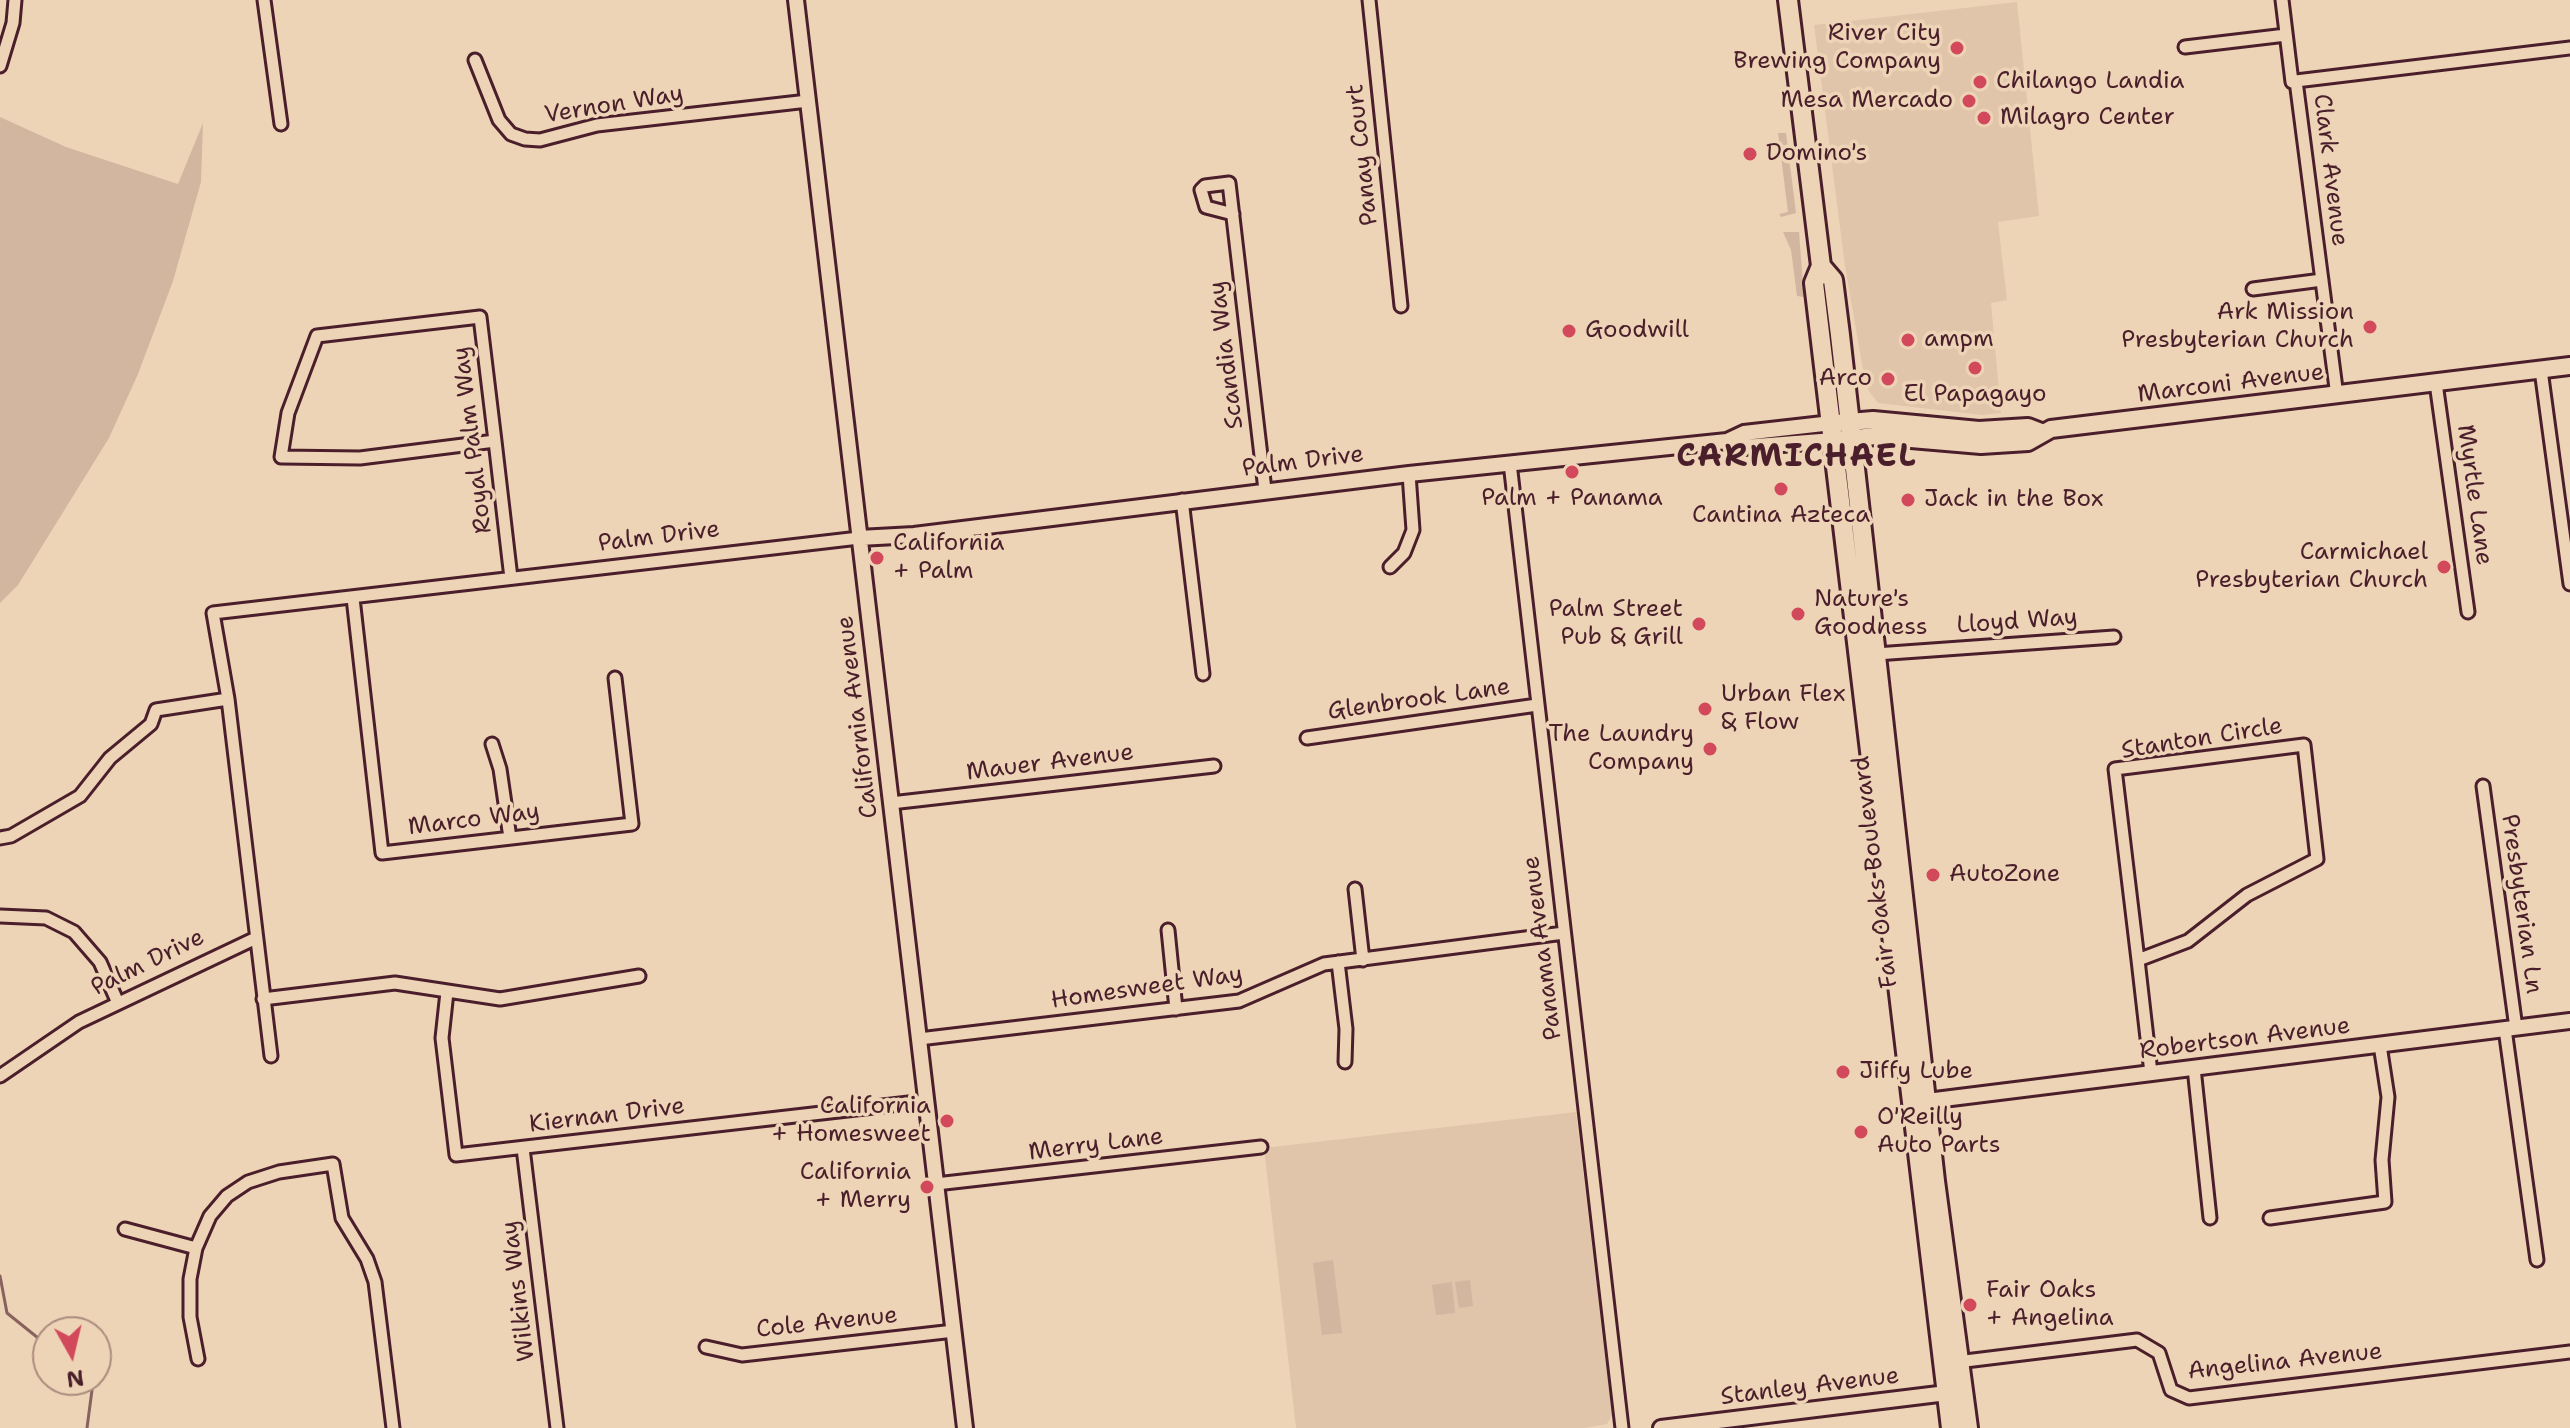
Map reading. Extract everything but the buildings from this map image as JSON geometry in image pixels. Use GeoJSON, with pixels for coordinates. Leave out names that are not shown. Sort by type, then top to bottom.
{"type":"FeatureCollection","features":[{"type":"Feature","properties":{"kind":"main road","name":"Fair Oaks Boulevard"},"geometry":{"type":"LineString","coordinates":[[1788,0],[1821,266],[1833,280],[1857,636],[1954,1392],[1951,1428]]}},
{"type":"Feature","properties":{"kind":"main road","name":"Marconi Avenue"},"geometry":{"type":"LineString","coordinates":[[1842,431],[1981,445],[2028,442],[2041,432],[2570,366]]}},
{"type":"Feature","properties":{"kind":"main road","name":"Fair Oaks Boulevard"},"geometry":{"type":"LineString","coordinates":[[1842,431],[1876,654],[1918,1102]]}},
{"type":"Feature","properties":{"kind":"main road"},"geometry":{"type":"LineString","coordinates":[[1857,636],[1865,645],[1879,754],[1887,765]]}},
{"type":"Feature","properties":{"kind":"main road","name":"Fair Oaks Boulevard"},"geometry":{"type":"LineString","coordinates":[[1954,1392],[1968,1428]]}},
{"type":"Feature","properties":{"kind":"street"},"geometry":{"type":"LineString","coordinates":[[0,66],[13,23],[15,0]]}},
{"type":"Feature","properties":{"kind":"street"},"geometry":{"type":"LineString","coordinates":[[264,0],[281,124]]}},
{"type":"Feature","properties":{"kind":"street","name":"California Avenue"},"geometry":{"type":"LineString","coordinates":[[796,0],[965,1428]]}},
{"type":"Feature","properties":{"kind":"street","name":"Panay Court"},"geometry":{"type":"LineString","coordinates":[[1369,0],[1401,306]]}},
{"type":"Feature","properties":{"kind":"street"},"geometry":{"type":"LineString","coordinates":[[2282,0],[2292,82],[2296,81]]}},
{"type":"Feature","properties":{"kind":"street"},"geometry":{"type":"LineString","coordinates":[[2185,47],[2286,35]]}},
{"type":"Feature","properties":{"kind":"street","name":"Clark Avenue"},"geometry":{"type":"LineString","coordinates":[[2337,396],[2296,81],[2570,48]]}},
{"type":"Feature","properties":{"kind":"street","name":"Vernon Way"},"geometry":{"type":"LineString","coordinates":[[475,60],[499,120],[511,134],[525,139],[540,140],[597,125],[808,101]]}},
{"type":"Feature","properties":{"kind":"street","name":"Scandia Way"},"geometry":{"type":"LineString","coordinates":[[1233,214],[1265,490]]}},
{"type":"Feature","properties":{"kind":"street"},"geometry":{"type":"LineString","coordinates":[[2253,289],[2322,280]]}},
{"type":"Feature","properties":{"kind":"street","name":"Royal Palm Way"},"geometry":{"type":"LineString","coordinates":[[495,441],[360,458],[281,457],[288,413],[317,336],[480,317],[495,441],[511,578]]}},
{"type":"Feature","properties":{"kind":"street"},"geometry":{"type":"LineString","coordinates":[[2541,370],[2570,584]]}},
{"type":"Feature","properties":{"kind":"street","name":"Myrtle Lane"},"geometry":{"type":"LineString","coordinates":[[2436,383],[2468,612]]}},
{"type":"Feature","properties":{"kind":"street","name":"Palm Drive"},"geometry":{"type":"LineString","coordinates":[[0,1076],[53,1037],[256,938],[228,699],[213,613],[859,538],[914,535],[1265,490],[1727,441],[1744,447],[1842,431]]}},
{"type":"Feature","properties":{"kind":"street","name":"Panama Avenue"},"geometry":{"type":"LineString","coordinates":[[1510,463],[1622,1428]]}},
{"type":"Feature","properties":{"kind":"street"},"geometry":{"type":"LineString","coordinates":[[1390,567],[1404,553],[1413,530],[1409,474]]}},
{"type":"Feature","properties":{"kind":"street"},"geometry":{"type":"LineString","coordinates":[[1182,500],[1203,674]]}},
{"type":"Feature","properties":{"kind":"street","name":"Marco Way"},"geometry":{"type":"LineString","coordinates":[[353,598],[382,853],[632,824],[615,678]]}},
{"type":"Feature","properties":{"kind":"street","name":"Lloyd Way"},"geometry":{"type":"LineString","coordinates":[[1876,654],[2114,637]]}},
{"type":"Feature","properties":{"kind":"street"},"geometry":{"type":"LineString","coordinates":[[0,838],[80,796],[110,758],[151,724],[156,710],[228,699]]}},
{"type":"Feature","properties":{"kind":"street","name":"Glenbrook Lane"},"geometry":{"type":"LineString","coordinates":[[1307,738],[1537,705]]}},
{"type":"Feature","properties":{"kind":"street"},"geometry":{"type":"LineString","coordinates":[[492,744],[500,769],[510,838]]}},
{"type":"Feature","properties":{"kind":"street","name":"Stanton Circle"},"geometry":{"type":"LineString","coordinates":[[2138,960],[2188,941],[2247,895],[2317,859],[2304,745],[2115,769],[2151,1073]]}},
{"type":"Feature","properties":{"kind":"street","name":"Mauer Avenue"},"geometry":{"type":"LineString","coordinates":[[891,803],[1214,766]]}},
{"type":"Feature","properties":{"kind":"street","name":"Presbyterian Ln"},"geometry":{"type":"LineString","coordinates":[[2483,786],[2537,1260]]}},
{"type":"Feature","properties":{"kind":"street"},"geometry":{"type":"LineString","coordinates":[[1355,889],[1363,960]]}},
{"type":"Feature","properties":{"kind":"street"},"geometry":{"type":"LineString","coordinates":[[0,916],[46,918],[74,932],[100,962],[118,1003]]}},
{"type":"Feature","properties":{"kind":"street"},"geometry":{"type":"LineString","coordinates":[[1168,930],[1176,1009]]}},
{"type":"Feature","properties":{"kind":"street","name":"Homesweet Way"},"geometry":{"type":"LineString","coordinates":[[919,1039],[1247,1000],[1296,974],[1338,962],[1564,933]]}},
{"type":"Feature","properties":{"kind":"street"},"geometry":{"type":"LineString","coordinates":[[256,938],[271,1056]]}},
{"type":"Feature","properties":{"kind":"street"},"geometry":{"type":"LineString","coordinates":[[1338,962],[1346,1029],[1345,1062]]}},
{"type":"Feature","properties":{"kind":"street"},"geometry":{"type":"LineString","coordinates":[[263,999],[395,983],[481,998],[509,998],[590,981],[639,976]]}},
{"type":"Feature","properties":{"kind":"street","name":"Kiernan Drive"},"geometry":{"type":"LineString","coordinates":[[447,992],[442,1038],[456,1155],[926,1101]]}},
{"type":"Feature","properties":{"kind":"street","name":"Robertson Avenue"},"geometry":{"type":"LineString","coordinates":[[1918,1102],[2570,1021]]}},
{"type":"Feature","properties":{"kind":"street"},"geometry":{"type":"LineString","coordinates":[[2270,1218],[2385,1202],[2382,1160],[2388,1097],[2380,1045]]}},
{"type":"Feature","properties":{"kind":"street"},"geometry":{"type":"LineString","coordinates":[[2194,1068],[2210,1218]]}},
{"type":"Feature","properties":{"kind":"street","name":"Merry Lane"},"geometry":{"type":"LineString","coordinates":[[936,1184],[1261,1147]]}},
{"type":"Feature","properties":{"kind":"street","name":"Wilkins Way"},"geometry":{"type":"LineString","coordinates":[[523,1148],[557,1428]]}},
{"type":"Feature","properties":{"kind":"street"},"geometry":{"type":"LineString","coordinates":[[198,1359],[189,1298],[196,1248],[215,1209],[248,1182],[279,1172],[333,1164],[342,1218],[367,1259],[375,1282],[393,1428]]}},
{"type":"Feature","properties":{"kind":"street"},"geometry":{"type":"LineString","coordinates":[[125,1229],[196,1248]]}},
{"type":"Feature","properties":{"kind":"street","name":"Cole Avenue"},"geometry":{"type":"LineString","coordinates":[[706,1347],[742,1355],[954,1331]]}},
{"type":"Feature","properties":{"kind":"street","name":"Angelina Avenue"},"geometry":{"type":"LineString","coordinates":[[1950,1363],[2137,1340],[2159,1353],[2171,1390],[2189,1398],[2570,1352]]}},
{"type":"Feature","properties":{"kind":"street","name":"Stanley Avenue"},"geometry":{"type":"LineString","coordinates":[[1661,1428],[1954,1392]]}},
{"type":"Feature","properties":{"kind":"shaded area"},"geometry":{"type":"Polygon","coordinates":[[[2017,2],[2039,216],[1998,222],[2007,300],[1991,303],[2001,413],[1982,415],[1878,403],[1866,387],[1845,266],[1814,25],[2017,2]]]}},
{"type":"Feature","properties":{"kind":"shaded area"},"geometry":{"type":"Polygon","coordinates":[[[0,117],[66,147],[178,184],[203,123],[201,182],[173,281],[138,374],[109,438],[18,585],[0,603],[0,117]]]}},
{"type":"Feature","properties":{"kind":"shaded area"},"geometry":{"type":"Polygon","coordinates":[[[1778,133],[1786,133],[1796,213],[1781,217],[1779,214],[1788,212],[1778,133]]]}},
{"type":"Feature","properties":{"kind":"shaded area"},"geometry":{"type":"Polygon","coordinates":[[[1783,232],[1799,232],[1804,297],[1797,296],[1791,250],[1783,232]]]}},
{"type":"Feature","properties":{"kind":"shaded area"},"geometry":{"type":"Polygon","coordinates":[[[1576,1112],[1612,1415],[1607,1424],[1584,1428],[1296,1428],[1264,1148],[1576,1112]]]}},
{"type":"Feature","properties":{"kind":"shaded area"},"geometry":{"type":"Polygon","coordinates":[[[1333,1260],[1342,1333],[1322,1335],[1313,1263],[1333,1260]]]}},
{"type":"Feature","properties":{"kind":"shaded area"},"geometry":{"type":"Polygon","coordinates":[[[1470,1280],[1473,1306],[1459,1308],[1455,1282],[1470,1280]]]}},
{"type":"Feature","properties":{"kind":"shaded area"},"geometry":{"type":"Polygon","coordinates":[[[1452,1282],[1455,1313],[1436,1315],[1432,1285],[1452,1282]]]}},
{"type":"Feature","properties":{"kind":"waterway"},"geometry":{"type":"LineString","coordinates":[[0,1276],[7,1313],[32,1333]]}},
{"type":"Feature","properties":{"kind":"waterway"},"geometry":{"type":"LineString","coordinates":[[87,1428],[91,1396]]}},
{"type":"Feature","properties":{"kind":"place","name":"River City Brewing Company"},"geometry":{"type":"Point","coordinates":[1957,48]}},
{"type":"Feature","properties":{"kind":"place","name":"Chilango Landia"},"geometry":{"type":"Point","coordinates":[1980,82]}},
{"type":"Feature","properties":{"kind":"place","name":"Mesa Mercado"},"geometry":{"type":"Point","coordinates":[1969,101]}},
{"type":"Feature","properties":{"kind":"place","name":"Milagro Center"},"geometry":{"type":"Point","coordinates":[1984,118]}},
{"type":"Feature","properties":{"kind":"place","name":"Domino's"},"geometry":{"type":"Point","coordinates":[1750,154]}},
{"type":"Feature","properties":{"kind":"place","name":"Ark Mission Presbyterian Church"},"geometry":{"type":"Point","coordinates":[2370,327]}},
{"type":"Feature","properties":{"kind":"place","name":"Goodwill"},"geometry":{"type":"Point","coordinates":[1569,331]}},
{"type":"Feature","properties":{"kind":"place","name":"ampm"},"geometry":{"type":"Point","coordinates":[1908,340]}},
{"type":"Feature","properties":{"kind":"place","name":"El Papagayo"},"geometry":{"type":"Point","coordinates":[1975,368]}},
{"type":"Feature","properties":{"kind":"place","name":"Arco"},"geometry":{"type":"Point","coordinates":[1888,379]}},
{"type":"Feature","properties":{"kind":"place","name":"Palm + Panama"},"geometry":{"type":"Point","coordinates":[1572,472]}},
{"type":"Feature","properties":{"kind":"place","name":"Cantina Azteca"},"geometry":{"type":"Point","coordinates":[1781,489]}},
{"type":"Feature","properties":{"kind":"place","name":"Jack in the Box"},"geometry":{"type":"Point","coordinates":[1908,500]}},
{"type":"Feature","properties":{"kind":"place","name":"California + Palm"},"geometry":{"type":"Point","coordinates":[877,558]}},
{"type":"Feature","properties":{"kind":"place","name":"Carmichael Presbyterian Church"},"geometry":{"type":"Point","coordinates":[2444,567]}},
{"type":"Feature","properties":{"kind":"place","name":"Nature's Goodness"},"geometry":{"type":"Point","coordinates":[1798,614]}},
{"type":"Feature","properties":{"kind":"place","name":"Palm Street Pub & Grill"},"geometry":{"type":"Point","coordinates":[1699,624]}},
{"type":"Feature","properties":{"kind":"place","name":"Urban Flex & Flow"},"geometry":{"type":"Point","coordinates":[1705,709]}},
{"type":"Feature","properties":{"kind":"place","name":"The Laundry Company"},"geometry":{"type":"Point","coordinates":[1710,749]}},
{"type":"Feature","properties":{"kind":"place","name":"AutoZone"},"geometry":{"type":"Point","coordinates":[1933,875]}},
{"type":"Feature","properties":{"kind":"place","name":"Jiffy Lube"},"geometry":{"type":"Point","coordinates":[1843,1072]}},
{"type":"Feature","properties":{"kind":"place","name":"California + Homesweet"},"geometry":{"type":"Point","coordinates":[947,1121]}},
{"type":"Feature","properties":{"kind":"place","name":"O'Reilly Auto Parts"},"geometry":{"type":"Point","coordinates":[1861,1132]}},
{"type":"Feature","properties":{"kind":"place","name":"California + Merry"},"geometry":{"type":"Point","coordinates":[927,1187]}},
{"type":"Feature","properties":{"kind":"place","name":"Fair Oaks + Angelina"},"geometry":{"type":"Point","coordinates":[1970,1305]}},
{"type":"Feature","properties":{"kind":"district","name":"CARMICHAEL"},"geometry":{"type":"Point","coordinates":[1797,458]}}]}
